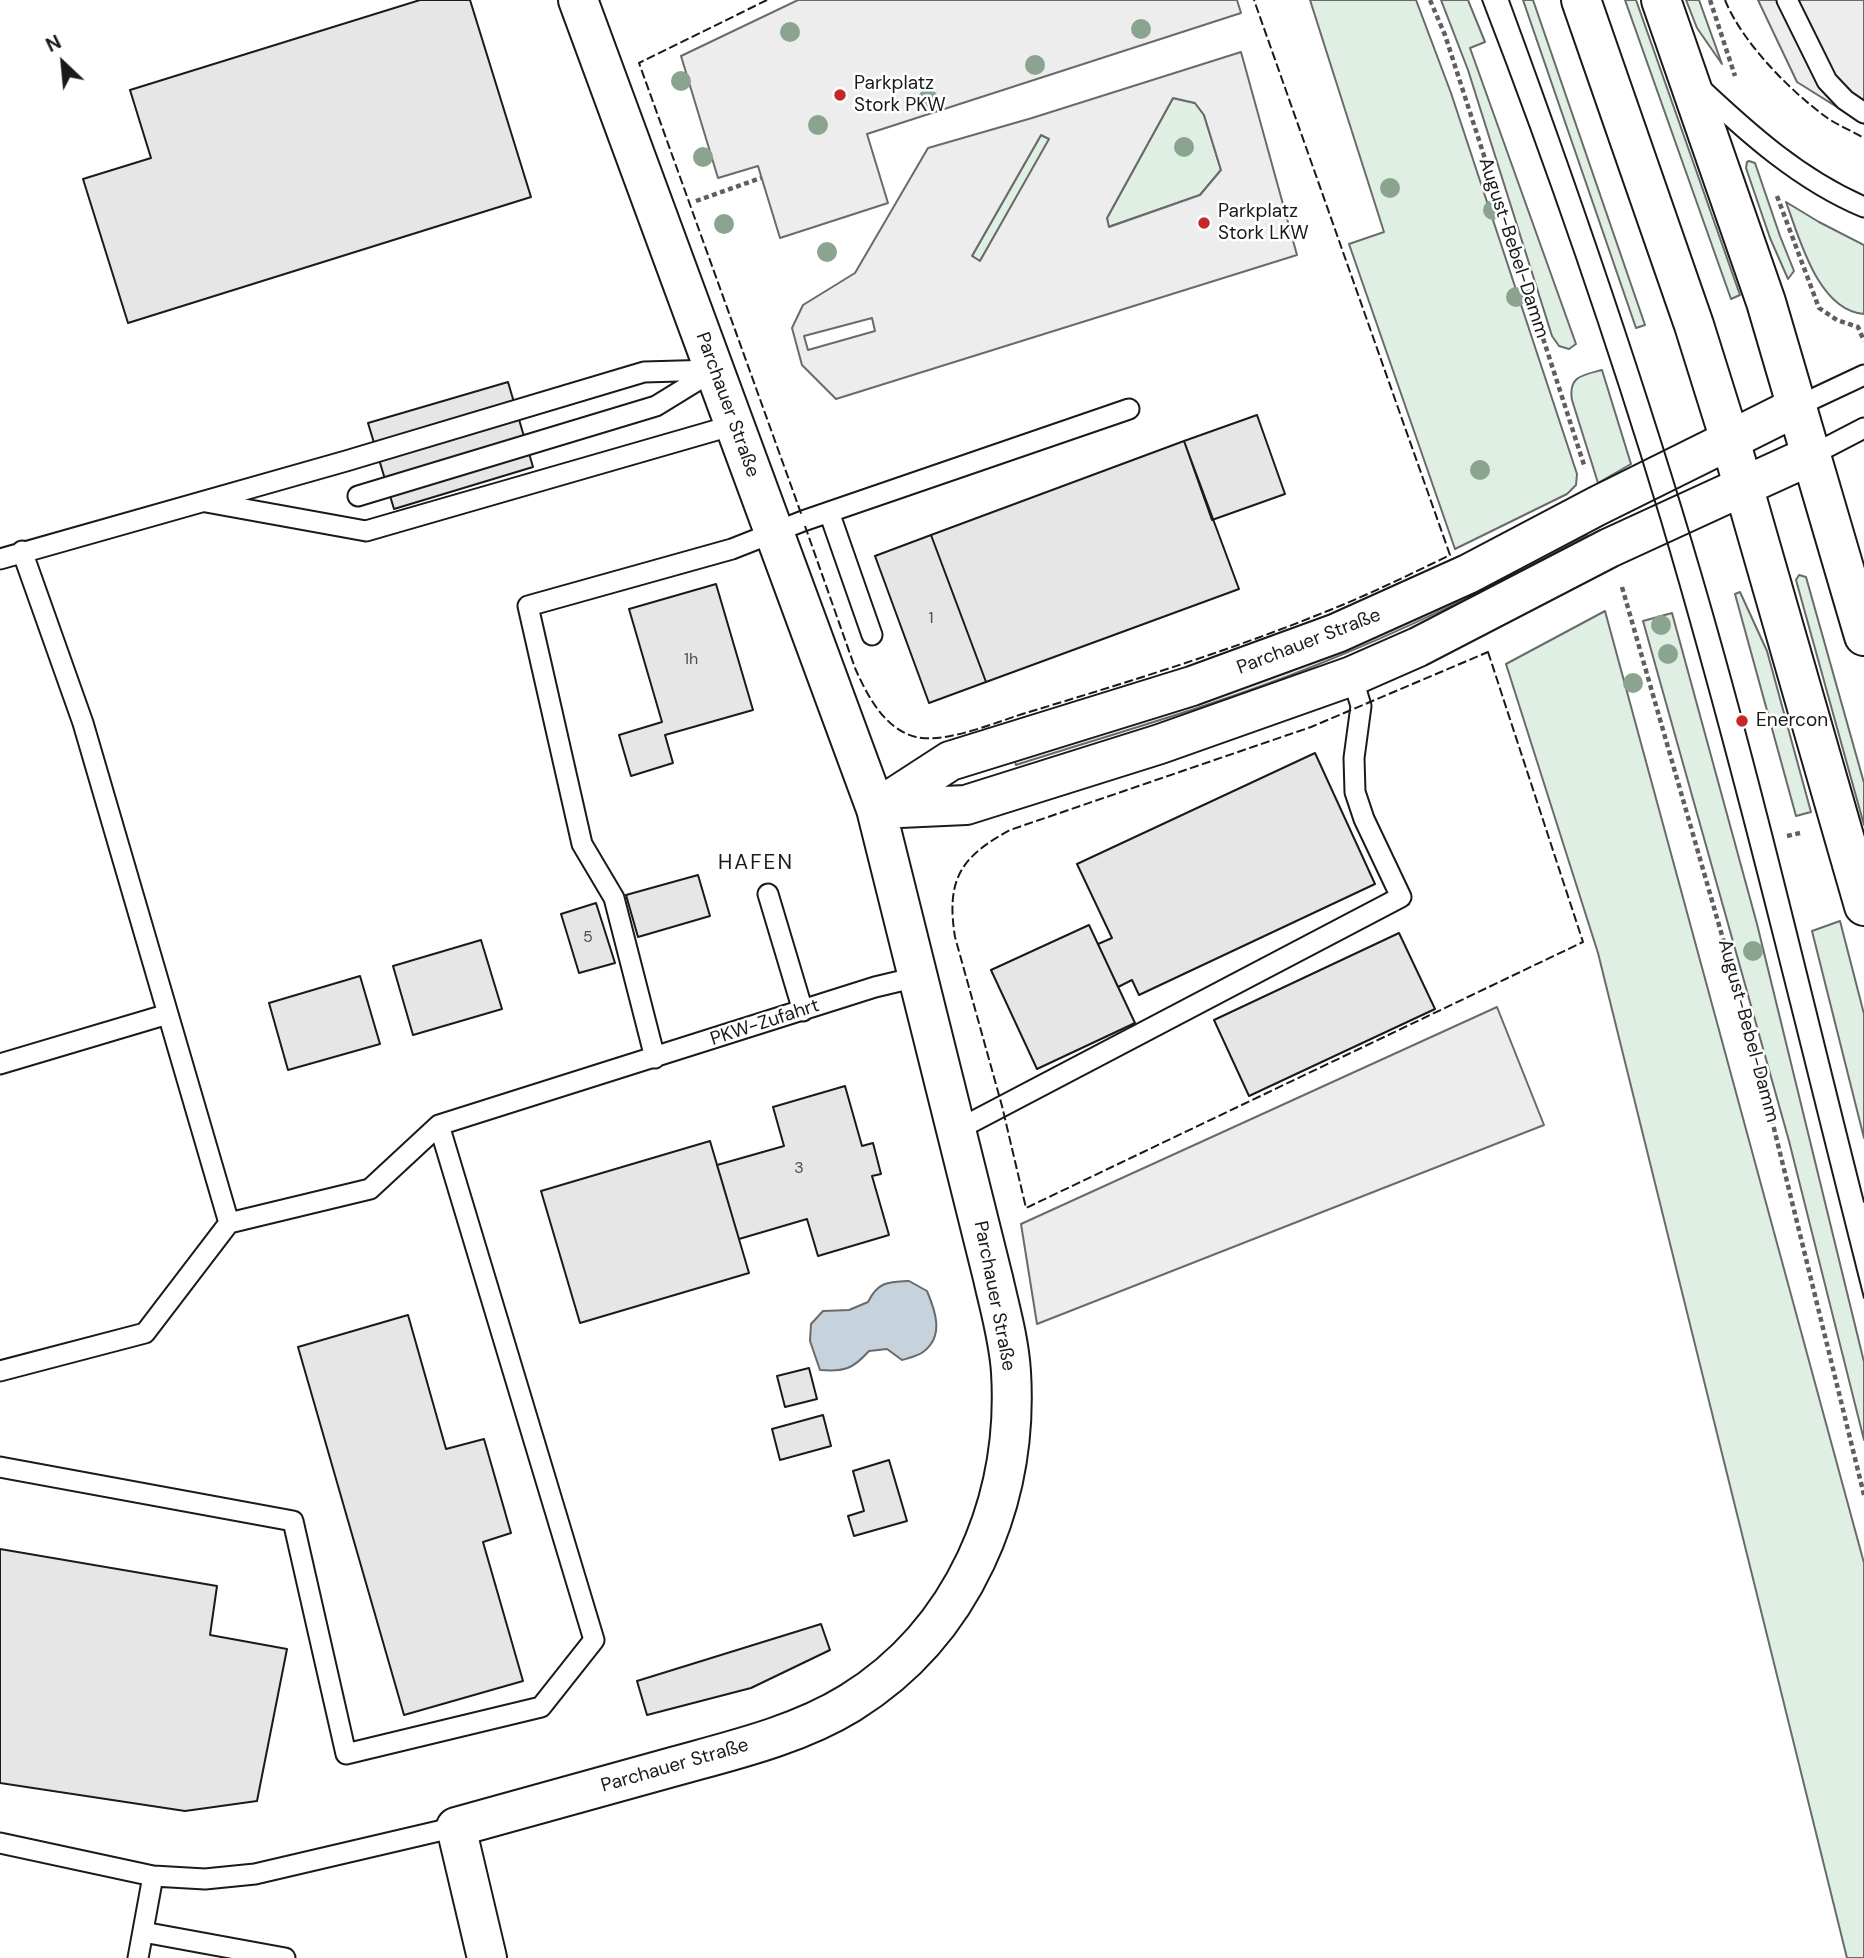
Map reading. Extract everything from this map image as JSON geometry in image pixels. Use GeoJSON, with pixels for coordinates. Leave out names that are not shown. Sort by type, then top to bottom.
{"type":"FeatureCollection","features":[{"type":"Feature","properties":{"kind":"street","name":"Parchauer Straße"},"geometry":{"type":"LineString","coordinates":[[456,1827],[754,1744],[803,1726],[849,1704],[888,1676],[921,1646],[949,1610],[973,1571],[989,1530],[1008,1447],[1011,1371],[1006,1340],[957,1130],[876,810],[578,0]]}},
{"type":"Feature","properties":{"kind":"street"},"geometry":{"type":"LineString","coordinates":[[1581,0],[1694,325],[1730,440],[1864,906]]}},
{"type":"Feature","properties":{"kind":"street"},"geometry":{"type":"LineString","coordinates":[[1661,0],[1691,79],[1766,302],[1864,636]]}},
{"type":"Feature","properties":{"kind":"street"},"geometry":{"type":"LineString","coordinates":[[1730,440],[1798,406]]}},
{"type":"Feature","properties":{"kind":"street","name":"Parchauer Straße"},"geometry":{"type":"LineString","coordinates":[[876,810],[950,761],[1192,686],[1337,633],[1468,574],[1607,500],[1730,440]]}},
{"type":"Feature","properties":{"kind":"street"},"geometry":{"type":"LineString","coordinates":[[876,810],[967,805],[1160,744],[1352,676],[1418,647],[1609,548],[1812,455]]}},
{"type":"Feature","properties":{"kind":"street"},"geometry":{"type":"LineString","coordinates":[[456,1827],[487,1958]]}},
{"type":"Feature","properties":{"kind":"lane"},"geometry":{"type":"LineString","coordinates":[[1787,0],[1828,81],[1845,100],[1864,113]]}},
{"type":"Feature","properties":{"kind":"lane"},"geometry":{"type":"LineString","coordinates":[[1691,79],[1757,141],[1825,187],[1864,207]]}},
{"type":"Feature","properties":{"kind":"lane"},"geometry":{"type":"LineString","coordinates":[[358,496],[656,406],[714,370]]}},
{"type":"Feature","properties":{"kind":"lane"},"geometry":{"type":"LineString","coordinates":[[0,559],[644,372],[714,370]]}},
{"type":"Feature","properties":{"kind":"lane"},"geometry":{"type":"LineString","coordinates":[[1798,406],[1864,374]]}},
{"type":"Feature","properties":{"kind":"lane"},"geometry":{"type":"LineString","coordinates":[[655,1058],[614,898],[582,844],[528,606],[732,549],[829,512],[1129,409]]}},
{"type":"Feature","properties":{"kind":"lane"},"geometry":{"type":"LineString","coordinates":[[202,502],[366,531],[734,425]]}},
{"type":"Feature","properties":{"kind":"lane"},"geometry":{"type":"LineString","coordinates":[[1812,455],[1864,428]]}},
{"type":"Feature","properties":{"kind":"lane"},"geometry":{"type":"LineString","coordinates":[[829,512],[872,635]]}},
{"type":"Feature","properties":{"kind":"lane"},"geometry":{"type":"LineString","coordinates":[[22,551],[83,723],[229,1223]]}},
{"type":"Feature","properties":{"kind":"lane"},"geometry":{"type":"LineString","coordinates":[[957,1130],[1401,897],[1364,819],[1355,792],[1354,758],[1361,706],[1352,676]]}},
{"type":"Feature","properties":{"kind":"lane"},"geometry":{"type":"LineString","coordinates":[[768,894],[803,1011]]}},
{"type":"Feature","properties":{"kind":"lane","name":"PKW-Zufahrt"},"geometry":{"type":"LineString","coordinates":[[439,1125],[875,987],[917,977]]}},
{"type":"Feature","properties":{"kind":"lane"},"geometry":{"type":"LineString","coordinates":[[0,1064],[167,1014]]}},
{"type":"Feature","properties":{"kind":"lane"},"geometry":{"type":"LineString","coordinates":[[0,1371],[145,1333],[229,1223],[370,1189],[439,1125],[594,1640],[541,1707],[346,1754],[293,1521],[0,1467]]}},
{"type":"Feature","properties":{"kind":"lane"},"geometry":{"type":"LineString","coordinates":[[0,1843],[153,1876],[205,1879],[256,1874],[456,1827]]}},
{"type":"Feature","properties":{"kind":"lane"},"geometry":{"type":"LineString","coordinates":[[138,1958],[153,1876]]}},
{"type":"Feature","properties":{"kind":"lane"},"geometry":{"type":"LineString","coordinates":[[143,1931],[285,1958]]}},
{"type":"Feature","properties":{"kind":"path","name":"August-Bebel-Damm"},"geometry":{"type":"LineString","coordinates":[[1430,0],[1445,35],[1586,474]]}},
{"type":"Feature","properties":{"kind":"path"},"geometry":{"type":"LineString","coordinates":[[1710,0],[1736,78]]}},
{"type":"Feature","properties":{"kind":"path"},"geometry":{"type":"LineString","coordinates":[[656,213],[761,178]]}},
{"type":"Feature","properties":{"kind":"path"},"geometry":{"type":"LineString","coordinates":[[1773,184],[1819,308],[1837,320],[1858,327],[1864,341]]}},
{"type":"Feature","properties":{"kind":"path","name":"August-Bebel-Damm"},"geometry":{"type":"LineString","coordinates":[[1620,583],[1754,1047],[1864,1495]]}},
{"type":"Feature","properties":{"kind":"green space"},"geometry":{"type":"Polygon","coordinates":[[[1310,0],[1416,0],[1451,93],[1577,474],[1576,485],[1567,494],[1455,549],[1349,244],[1384,232],[1310,0]]]}},
{"type":"Feature","properties":{"kind":"green space"},"geometry":{"type":"Polygon","coordinates":[[[1441,0],[1468,0],[1485,42],[1470,48],[1576,344],[1569,349],[1559,346],[1552,336],[1468,70],[1441,0]]]}},
{"type":"Feature","properties":{"kind":"green space"},"geometry":{"type":"Polygon","coordinates":[[[1523,0],[1533,0],[1645,325],[1636,328],[1523,0]]]}},
{"type":"Feature","properties":{"kind":"green space"},"geometry":{"type":"Polygon","coordinates":[[[1625,0],[1636,0],[1740,295],[1731,299],[1625,0]]]}},
{"type":"Feature","properties":{"kind":"green space"},"geometry":{"type":"Polygon","coordinates":[[[1686,0],[1699,0],[1722,64],[1697,28],[1686,0]]]}},
{"type":"Feature","properties":{"kind":"green space"},"geometry":{"type":"Polygon","coordinates":[[[1173,98],[1195,103],[1204,115],[1221,170],[1200,195],[1108,227],[1107,218],[1173,98]]]}},
{"type":"Feature","properties":{"kind":"green space"},"geometry":{"type":"Polygon","coordinates":[[[1041,135],[1050,139],[980,261],[972,256],[1041,135]]]}},
{"type":"Feature","properties":{"kind":"green space"},"geometry":{"type":"Polygon","coordinates":[[[1749,161],[1755,163],[1794,271],[1788,279],[1770,238],[1746,168],[1749,161]]]}},
{"type":"Feature","properties":{"kind":"green space"},"geometry":{"type":"Polygon","coordinates":[[[1786,202],[1864,245],[1864,314],[1848,310],[1834,300],[1823,286],[1804,252],[1786,202]]]}},
{"type":"Feature","properties":{"kind":"green space"},"geometry":{"type":"Polygon","coordinates":[[[1602,370],[1631,464],[1598,483],[1571,392],[1578,378],[1602,370]]]}},
{"type":"Feature","properties":{"kind":"green space"},"geometry":{"type":"Polygon","coordinates":[[[1584,525],[1587,535],[1554,553],[1453,605],[1349,652],[1241,693],[1016,765],[1013,755],[1584,525]]]}},
{"type":"Feature","properties":{"kind":"green space"},"geometry":{"type":"Polygon","coordinates":[[[1799,575],[1806,577],[1864,783],[1864,825],[1796,580],[1799,575]]]}},
{"type":"Feature","properties":{"kind":"green space"},"geometry":{"type":"Polygon","coordinates":[[[1740,592],[1767,651],[1811,812],[1796,816],[1735,594],[1740,592]]]}},
{"type":"Feature","properties":{"kind":"green space"},"geometry":{"type":"Polygon","coordinates":[[[1605,611],[1864,1563],[1864,1958],[1847,1958],[1598,953],[1506,664],[1605,611]]]}},
{"type":"Feature","properties":{"kind":"green space"},"geometry":{"type":"Polygon","coordinates":[[[1672,613],[1757,924],[1864,1362],[1864,1440],[1789,1141],[1643,621],[1672,613]]]}},
{"type":"Feature","properties":{"kind":"green space"},"geometry":{"type":"Polygon","coordinates":[[[1840,921],[1864,1014],[1864,1138],[1812,931],[1840,921]]]}},
{"type":"Feature","properties":{"kind":"shaded area","name":"Parkplatz Stork PKW"},"geometry":{"type":"Polygon","coordinates":[[[798,0],[1237,0],[1241,13],[867,134],[888,203],[780,238],[758,166],[718,178],[681,56],[798,0]]]}},
{"type":"Feature","properties":{"kind":"shaded area"},"geometry":{"type":"Polygon","coordinates":[[[1758,0],[1864,0],[1864,124],[1797,82],[1758,0]]]}},
{"type":"Feature","properties":{"kind":"shaded area","name":"Parkplatz Stork LKW"},"geometry":{"type":"Polygon","coordinates":[[[1241,52],[1297,255],[836,399],[802,365],[792,328],[803,305],[855,273],[928,148],[1241,52]],[[1173,98],[1107,218],[1109,227],[1200,195],[1221,170],[1204,115],[1195,103],[1173,98]],[[1041,135],[972,256],[980,261],[1049,139],[1041,135]],[[872,318],[804,336],[808,350],[875,331],[872,318]]]}},
{"type":"Feature","properties":{"kind":"shaded area"},"geometry":{"type":"Polygon","coordinates":[[[1497,1007],[1544,1125],[1037,1324],[1021,1224],[1497,1007]]]}},
{"type":"Feature","properties":{"kind":"shaded area"},"geometry":{"type":"Polygon","coordinates":[[[909,1281],[927,1291],[933,1306],[936,1331],[930,1346],[919,1355],[902,1360],[887,1349],[869,1351],[847,1368],[820,1370],[810,1341],[811,1324],[823,1311],[849,1310],[868,1302],[884,1284],[909,1281]]]}},
{"type":"Feature","properties":{"kind":"building"},"geometry":{"type":"Polygon","coordinates":[[[420,0],[470,0],[531,197],[128,323],[83,179],[151,158],[130,90],[420,0]]]}},
{"type":"Feature","properties":{"kind":"building"},"geometry":{"type":"Polygon","coordinates":[[[508,382],[533,467],[394,509],[368,423],[508,382]]]}},
{"type":"Feature","properties":{"kind":"building"},"geometry":{"type":"Polygon","coordinates":[[[1257,415],[1285,494],[1212,520],[1184,441],[1257,415]]]}},
{"type":"Feature","properties":{"kind":"building"},"geometry":{"type":"Polygon","coordinates":[[[1184,441],[1239,589],[986,682],[931,535],[1184,441]]]}},
{"type":"Feature","properties":{"kind":"building"},"geometry":{"type":"Polygon","coordinates":[[[931,535],[986,682],[929,703],[875,556],[931,535]]]}},
{"type":"Feature","properties":{"kind":"building"},"geometry":{"type":"Polygon","coordinates":[[[716,584],[753,710],[665,735],[673,763],[631,776],[619,735],[662,722],[629,609],[716,584]]]}},
{"type":"Feature","properties":{"kind":"building"},"geometry":{"type":"Polygon","coordinates":[[[1315,753],[1375,884],[1139,995],[1132,980],[1118,987],[1098,944],[1112,938],[1077,864],[1315,753]]]}},
{"type":"Feature","properties":{"kind":"building"},"geometry":{"type":"Polygon","coordinates":[[[698,875],[710,916],[638,937],[626,895],[698,875]]]}},
{"type":"Feature","properties":{"kind":"building"},"geometry":{"type":"Polygon","coordinates":[[[596,903],[615,963],[579,973],[561,914],[596,903]]]}},
{"type":"Feature","properties":{"kind":"building"},"geometry":{"type":"Polygon","coordinates":[[[1089,925],[1135,1023],[1037,1069],[991,970],[1089,925]]]}},
{"type":"Feature","properties":{"kind":"building"},"geometry":{"type":"Polygon","coordinates":[[[1399,933],[1435,1009],[1249,1096],[1214,1020],[1399,933]]]}},
{"type":"Feature","properties":{"kind":"building"},"geometry":{"type":"Polygon","coordinates":[[[481,940],[502,1009],[413,1035],[393,966],[481,940]]]}},
{"type":"Feature","properties":{"kind":"building"},"geometry":{"type":"Polygon","coordinates":[[[360,976],[380,1044],[288,1070],[269,1003],[360,976]]]}},
{"type":"Feature","properties":{"kind":"building"},"geometry":{"type":"Polygon","coordinates":[[[845,1086],[862,1146],[873,1143],[881,1174],[872,1176],[889,1235],[818,1256],[807,1219],[739,1239],[717,1165],[784,1146],[773,1107],[845,1086]]]}},
{"type":"Feature","properties":{"kind":"building"},"geometry":{"type":"Polygon","coordinates":[[[710,1141],[749,1273],[580,1323],[541,1191],[710,1141]]]}},
{"type":"Feature","properties":{"kind":"building"},"geometry":{"type":"Polygon","coordinates":[[[408,1315],[446,1449],[484,1439],[511,1533],[483,1542],[523,1681],[404,1715],[298,1347],[408,1315]]]}},
{"type":"Feature","properties":{"kind":"building"},"geometry":{"type":"Polygon","coordinates":[[[809,1368],[817,1399],[785,1407],[777,1376],[809,1368]]]}},
{"type":"Feature","properties":{"kind":"building"},"geometry":{"type":"Polygon","coordinates":[[[823,1415],[831,1446],[780,1460],[772,1429],[823,1415]]]}},
{"type":"Feature","properties":{"kind":"building"},"geometry":{"type":"Polygon","coordinates":[[[889,1460],[907,1521],[854,1536],[848,1516],[864,1511],[853,1471],[889,1460]]]}},
{"type":"Feature","properties":{"kind":"building"},"geometry":{"type":"Polygon","coordinates":[[[0,1549],[217,1586],[210,1635],[287,1649],[257,1801],[185,1811],[0,1783],[0,1549]]]}},
{"type":"Feature","properties":{"kind":"building"},"geometry":{"type":"Polygon","coordinates":[[[821,1624],[830,1650],[751,1688],[647,1715],[637,1681],[821,1624]]]}},
{"type":"Feature","properties":{"kind":"tram line"},"geometry":{"type":"LineString","coordinates":[[1482,0],[1576,259],[1661,521],[1741,811],[1864,1298]]}},
{"type":"Feature","properties":{"kind":"tram line"},"geometry":{"type":"LineString","coordinates":[[1509,0],[1616,303],[1712,610],[1752,757],[1864,1202]]}},
{"type":"Feature","properties":{"kind":"fence"},"geometry":{"type":"LineString","coordinates":[[767,0],[639,63],[802,516]]}},
{"type":"Feature","properties":{"kind":"fence"},"geometry":{"type":"LineString","coordinates":[[805,526],[855,668],[871,700],[895,727],[916,737],[928,738],[957,735],[1215,653],[1341,605],[1450,555],[1254,0]]}},
{"type":"Feature","properties":{"kind":"fence"},"geometry":{"type":"LineString","coordinates":[[1725,0],[1743,32],[1782,79],[1826,117],[1864,138]]}},
{"type":"Feature","properties":{"kind":"fence"},"geometry":{"type":"LineString","coordinates":[[1488,652],[1583,942],[1026,1208],[1002,1106],[955,937],[955,885],[968,861],[979,850],[1010,830],[1311,727],[1488,652]]}},
{"type":"Feature","properties":{"kind":"place","name":"Parkplatz Stork PKW"},"geometry":{"type":"Point","coordinates":[840,95]}},
{"type":"Feature","properties":{"kind":"place","name":"Parkplatz Stork LKW"},"geometry":{"type":"Point","coordinates":[1204,223]}},
{"type":"Feature","properties":{"kind":"place","name":"Enercon"},"geometry":{"type":"Point","coordinates":[1742,721]}},
{"type":"Feature","properties":{"kind":"district","name":"HAFEN"},"geometry":{"type":"Point","coordinates":[756,863]}}]}
